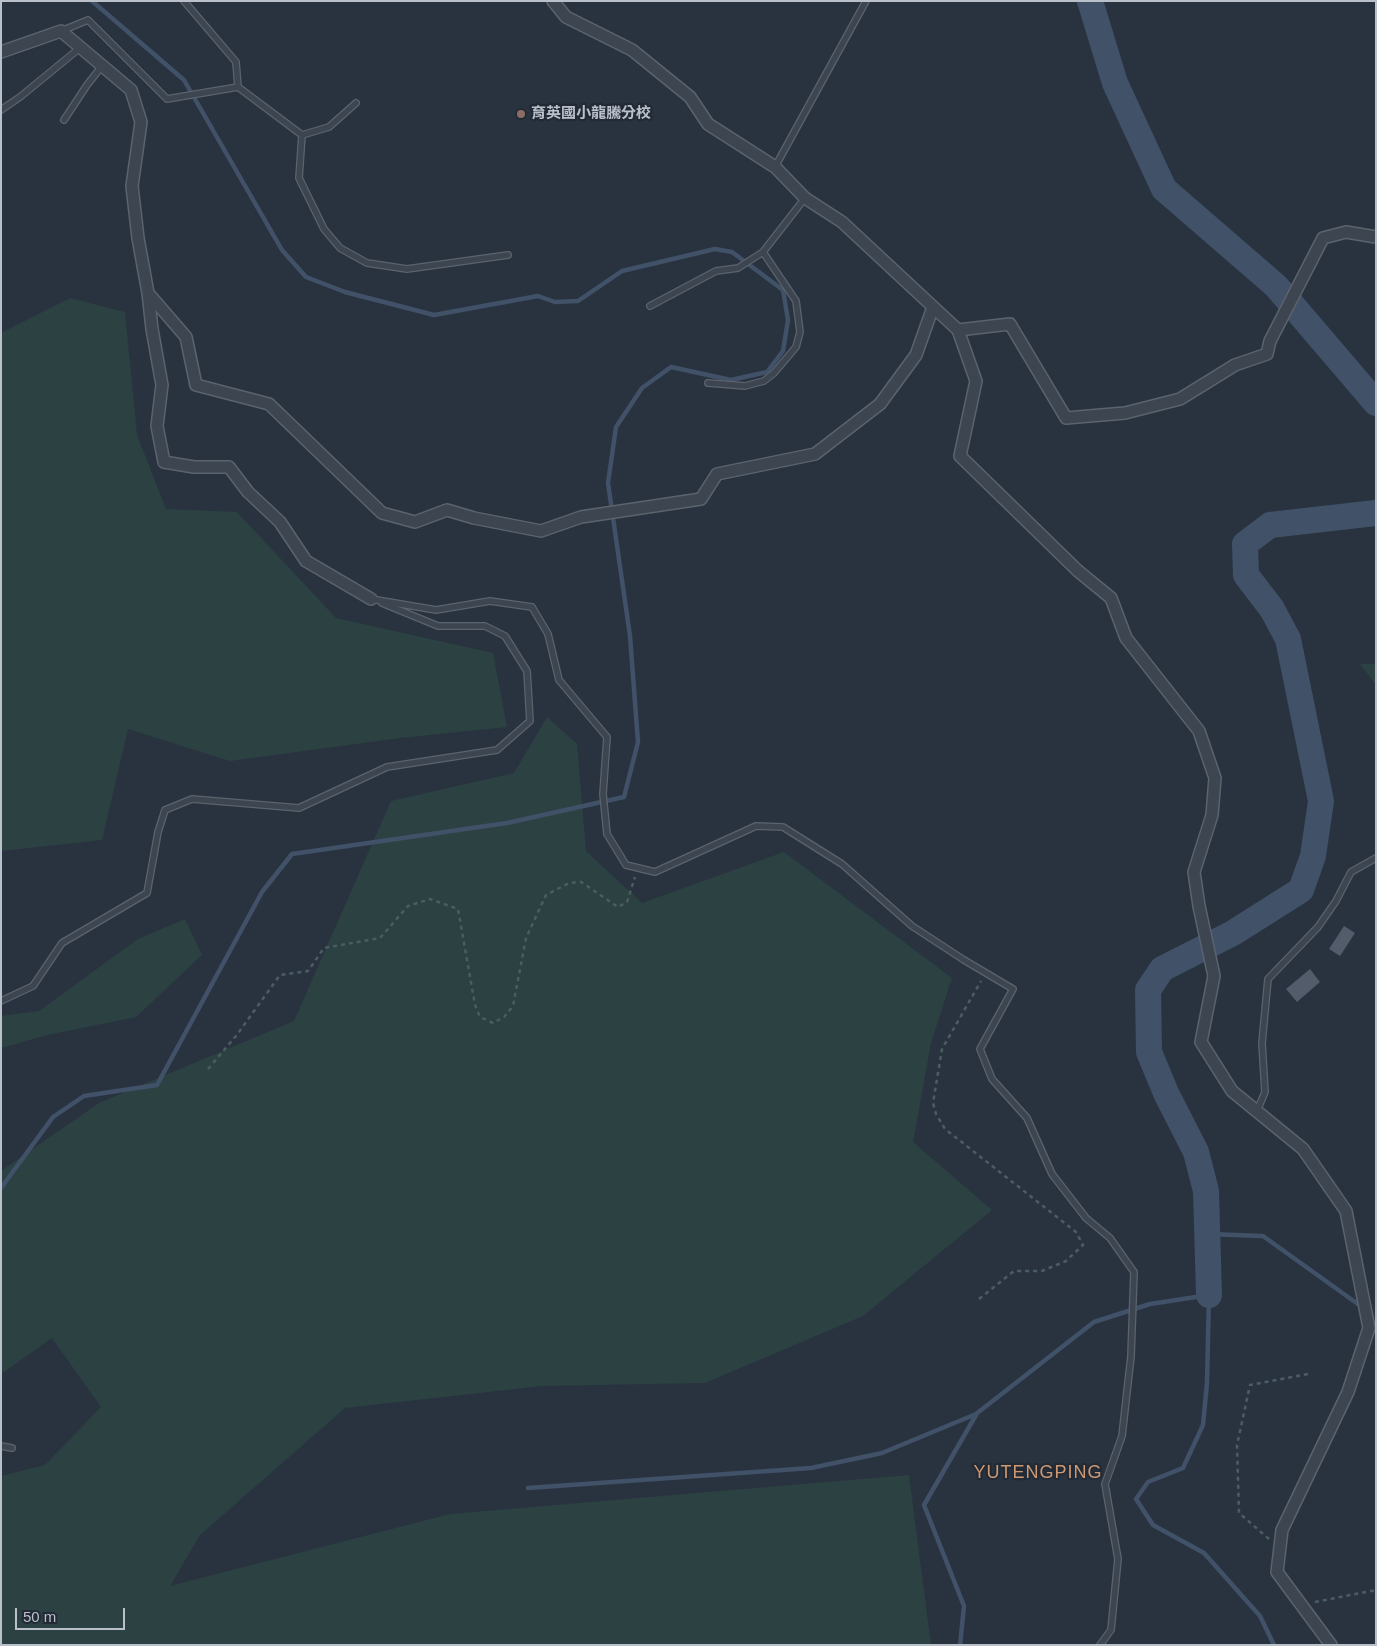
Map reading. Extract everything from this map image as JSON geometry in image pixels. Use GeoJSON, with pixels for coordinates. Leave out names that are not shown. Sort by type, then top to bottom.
{"type":"FeatureCollection","features":[{"type":"Feature","properties":{"kind":"street"},"geometry":{"type":"LineString","coordinates":[[553,1],[566,17],[632,50],[690,97],[708,124],[776,167],[805,198],[842,222],[958,330],[976,381],[960,456],[1078,571],[1111,598],[1126,638],[1199,731],[1215,778],[1212,815],[1194,872],[1198,906],[1214,976],[1201,1042],[1232,1091],[1304,1149],[1346,1211],[1369,1328],[1348,1392],[1282,1530],[1277,1572],[1332,1645]]}},
{"type":"Feature","properties":{"kind":"street"},"geometry":{"type":"LineString","coordinates":[[1,52],[62,31],[131,90],[141,122],[132,186],[138,238],[162,385],[157,426],[164,462],[194,467],[229,466],[248,492],[280,522],[306,560],[371,599]]}},
{"type":"Feature","properties":{"kind":"street"},"geometry":{"type":"LineString","coordinates":[[958,330],[1010,324],[1066,418],[1125,413],[1180,399],[1235,365],[1267,354],[1270,341],[1322,238],[1346,232],[1376,237]]}},
{"type":"Feature","properties":{"kind":"street"},"geometry":{"type":"LineString","coordinates":[[148,293],[186,337],[196,384],[269,404],[382,512],[415,522],[447,510],[474,518],[541,531],[581,517],[701,499],[718,474],[815,454],[880,404],[916,354],[932,307]]}},
{"type":"Feature","properties":{"kind":"lane"},"geometry":{"type":"LineString","coordinates":[[184,1],[236,62],[238,86],[302,135]]}},
{"type":"Feature","properties":{"kind":"lane"},"geometry":{"type":"LineString","coordinates":[[776,167],[866,1]]}},
{"type":"Feature","properties":{"kind":"lane"},"geometry":{"type":"LineString","coordinates":[[62,31],[88,20],[167,99],[238,86]]}},
{"type":"Feature","properties":{"kind":"lane"},"geometry":{"type":"LineString","coordinates":[[1,110],[20,97],[81,47]]}},
{"type":"Feature","properties":{"kind":"lane"},"geometry":{"type":"LineString","coordinates":[[64,120],[86,84],[102,66]]}},
{"type":"Feature","properties":{"kind":"lane"},"geometry":{"type":"LineString","coordinates":[[302,135],[329,127],[356,103]]}},
{"type":"Feature","properties":{"kind":"lane"},"geometry":{"type":"LineString","coordinates":[[302,135],[299,178],[324,230],[340,248],[367,263],[407,269],[508,255]]}},
{"type":"Feature","properties":{"kind":"lane"},"geometry":{"type":"LineString","coordinates":[[650,306],[716,272],[738,268],[763,252],[805,198]]}},
{"type":"Feature","properties":{"kind":"lane"},"geometry":{"type":"LineString","coordinates":[[708,383],[745,386],[764,381],[774,373],[796,347],[800,332],[796,300],[763,252]]}},
{"type":"Feature","properties":{"kind":"lane"},"geometry":{"type":"LineString","coordinates":[[371,599],[436,610],[490,602],[532,607],[548,634],[559,680],[607,738],[603,794],[607,834],[626,865],[655,872],[756,826],[783,827],[842,864],[912,926],[1013,989],[980,1049],[992,1078],[1027,1118],[1052,1174],[1086,1218],[1110,1238],[1134,1272],[1131,1356],[1122,1436],[1105,1484],[1118,1559],[1111,1630],[1100,1645]]}},
{"type":"Feature","properties":{"kind":"lane"},"geometry":{"type":"LineString","coordinates":[[1,1001],[33,986],[62,943],[146,893],[158,832],[165,810],[192,799],[299,808],[387,767],[497,750],[530,721],[527,671],[505,636],[485,626],[438,626],[371,599]]}},
{"type":"Feature","properties":{"kind":"lane"},"geometry":{"type":"LineString","coordinates":[[1257,1111],[1265,1092],[1262,1043],[1268,979],[1318,927],[1336,902],[1351,872],[1376,858]]}},
{"type":"Feature","properties":{"kind":"lane"},"geometry":{"type":"LineString","coordinates":[[1,1446],[12,1448]]}},
{"type":"Feature","properties":{"kind":"path"},"geometry":{"type":"LineString","coordinates":[[208,1069],[236,1036],[280,975],[308,971],[324,948],[380,938],[408,906],[430,899],[458,909],[475,1005],[480,1017],[493,1023],[504,1017],[513,1006],[526,938],[546,895],[569,883],[582,882],[618,906],[627,902],[637,868]]}},
{"type":"Feature","properties":{"kind":"path"},"geometry":{"type":"LineString","coordinates":[[978,1299],[1014,1271],[1042,1271],[1066,1261],[1083,1245],[1076,1232],[945,1129],[936,1114],[933,1103],[942,1049],[986,973]]}},
{"type":"Feature","properties":{"kind":"path"},"geometry":{"type":"LineString","coordinates":[[1280,1548],[1239,1513],[1237,1445],[1250,1385],[1308,1374]]}},
{"type":"Feature","properties":{"kind":"path"},"geometry":{"type":"LineString","coordinates":[[1301,1605],[1376,1590]]}},
{"type":"Feature","properties":{"kind":"green space"},"geometry":{"type":"Polygon","coordinates":[[[70,298],[125,312],[137,435],[166,509],[237,512],[336,618],[493,653],[507,727],[400,738],[230,761],[128,729],[102,840],[1,851],[1,333],[70,298]]]}},
{"type":"Feature","properties":{"kind":"green space"},"geometry":{"type":"Polygon","coordinates":[[[1360,664],[1376,664],[1376,685],[1360,664]]]}},
{"type":"Feature","properties":{"kind":"green space"},"geometry":{"type":"Polygon","coordinates":[[[547,717],[577,744],[586,851],[642,903],[784,852],[952,978],[931,1043],[913,1142],[992,1210],[863,1316],[705,1383],[542,1386],[345,1408],[200,1535],[170,1586],[450,1514],[909,1475],[931,1645],[1,1645],[1,1476],[45,1465],[101,1407],[52,1338],[1,1374],[1,1171],[99,1103],[294,1021],[391,801],[514,773],[547,717]]]}},
{"type":"Feature","properties":{"kind":"green space"},"geometry":{"type":"Polygon","coordinates":[[[185,919],[202,955],[136,1017],[47,1035],[1,1048],[1,1016],[39,1011],[138,939],[185,919]]]}},
{"type":"Feature","properties":{"kind":"building"},"geometry":{"type":"Polygon","coordinates":[[[1344,926],[1355,933],[1340,956],[1329,949],[1344,926]]]}},
{"type":"Feature","properties":{"kind":"building"},"geometry":{"type":"Polygon","coordinates":[[[1310,969],[1320,982],[1297,1002],[1286,989],[1310,969]]]}},
{"type":"Feature","properties":{"kind":"waterway"},"geometry":{"type":"LineString","coordinates":[[1,1188],[53,1117],[84,1096],[157,1085],[262,892],[292,854],[507,823],[624,797],[638,742],[630,636],[608,483],[616,427],[642,388],[671,367],[731,380],[767,372],[783,351],[788,320],[783,290],[732,252],[715,249],[622,271],[578,301],[555,302],[538,296],[434,315],[345,292],[306,277],[282,250],[184,80],[92,1]]}},
{"type":"Feature","properties":{"kind":"waterway"},"geometry":{"type":"LineString","coordinates":[[1090,1],[1115,83],[1164,189],[1276,286],[1376,403]]}},
{"type":"Feature","properties":{"kind":"waterway"},"geometry":{"type":"LineString","coordinates":[[1209,1295],[1206,1191],[1196,1152],[1166,1093],[1149,1052],[1148,990],[1162,969],[1233,933],[1301,890],[1313,856],[1321,801],[1288,639],[1272,609],[1246,575],[1245,544],[1270,525],[1376,513]]}},
{"type":"Feature","properties":{"kind":"waterway"},"geometry":{"type":"LineString","coordinates":[[1207,1234],[1263,1236],[1362,1307]]}},
{"type":"Feature","properties":{"kind":"waterway"},"geometry":{"type":"LineString","coordinates":[[528,1488],[811,1468],[882,1453],[976,1414],[1094,1322],[1150,1304],[1209,1295],[1207,1383],[1203,1425],[1183,1468],[1148,1482],[1136,1499],[1153,1525],[1204,1553],[1260,1616],[1274,1645]]}},
{"type":"Feature","properties":{"kind":"waterway"},"geometry":{"type":"LineString","coordinates":[[960,1645],[964,1606],[924,1505],[976,1415]]}},
{"type":"Feature","properties":{"kind":"place","name":"育英國小龍騰分校"},"geometry":{"type":"Point","coordinates":[521,114]}},
{"type":"Feature","properties":{"kind":"district","name":"YUTENGPING"},"geometry":{"type":"Point","coordinates":[1038,1473]}}]}
